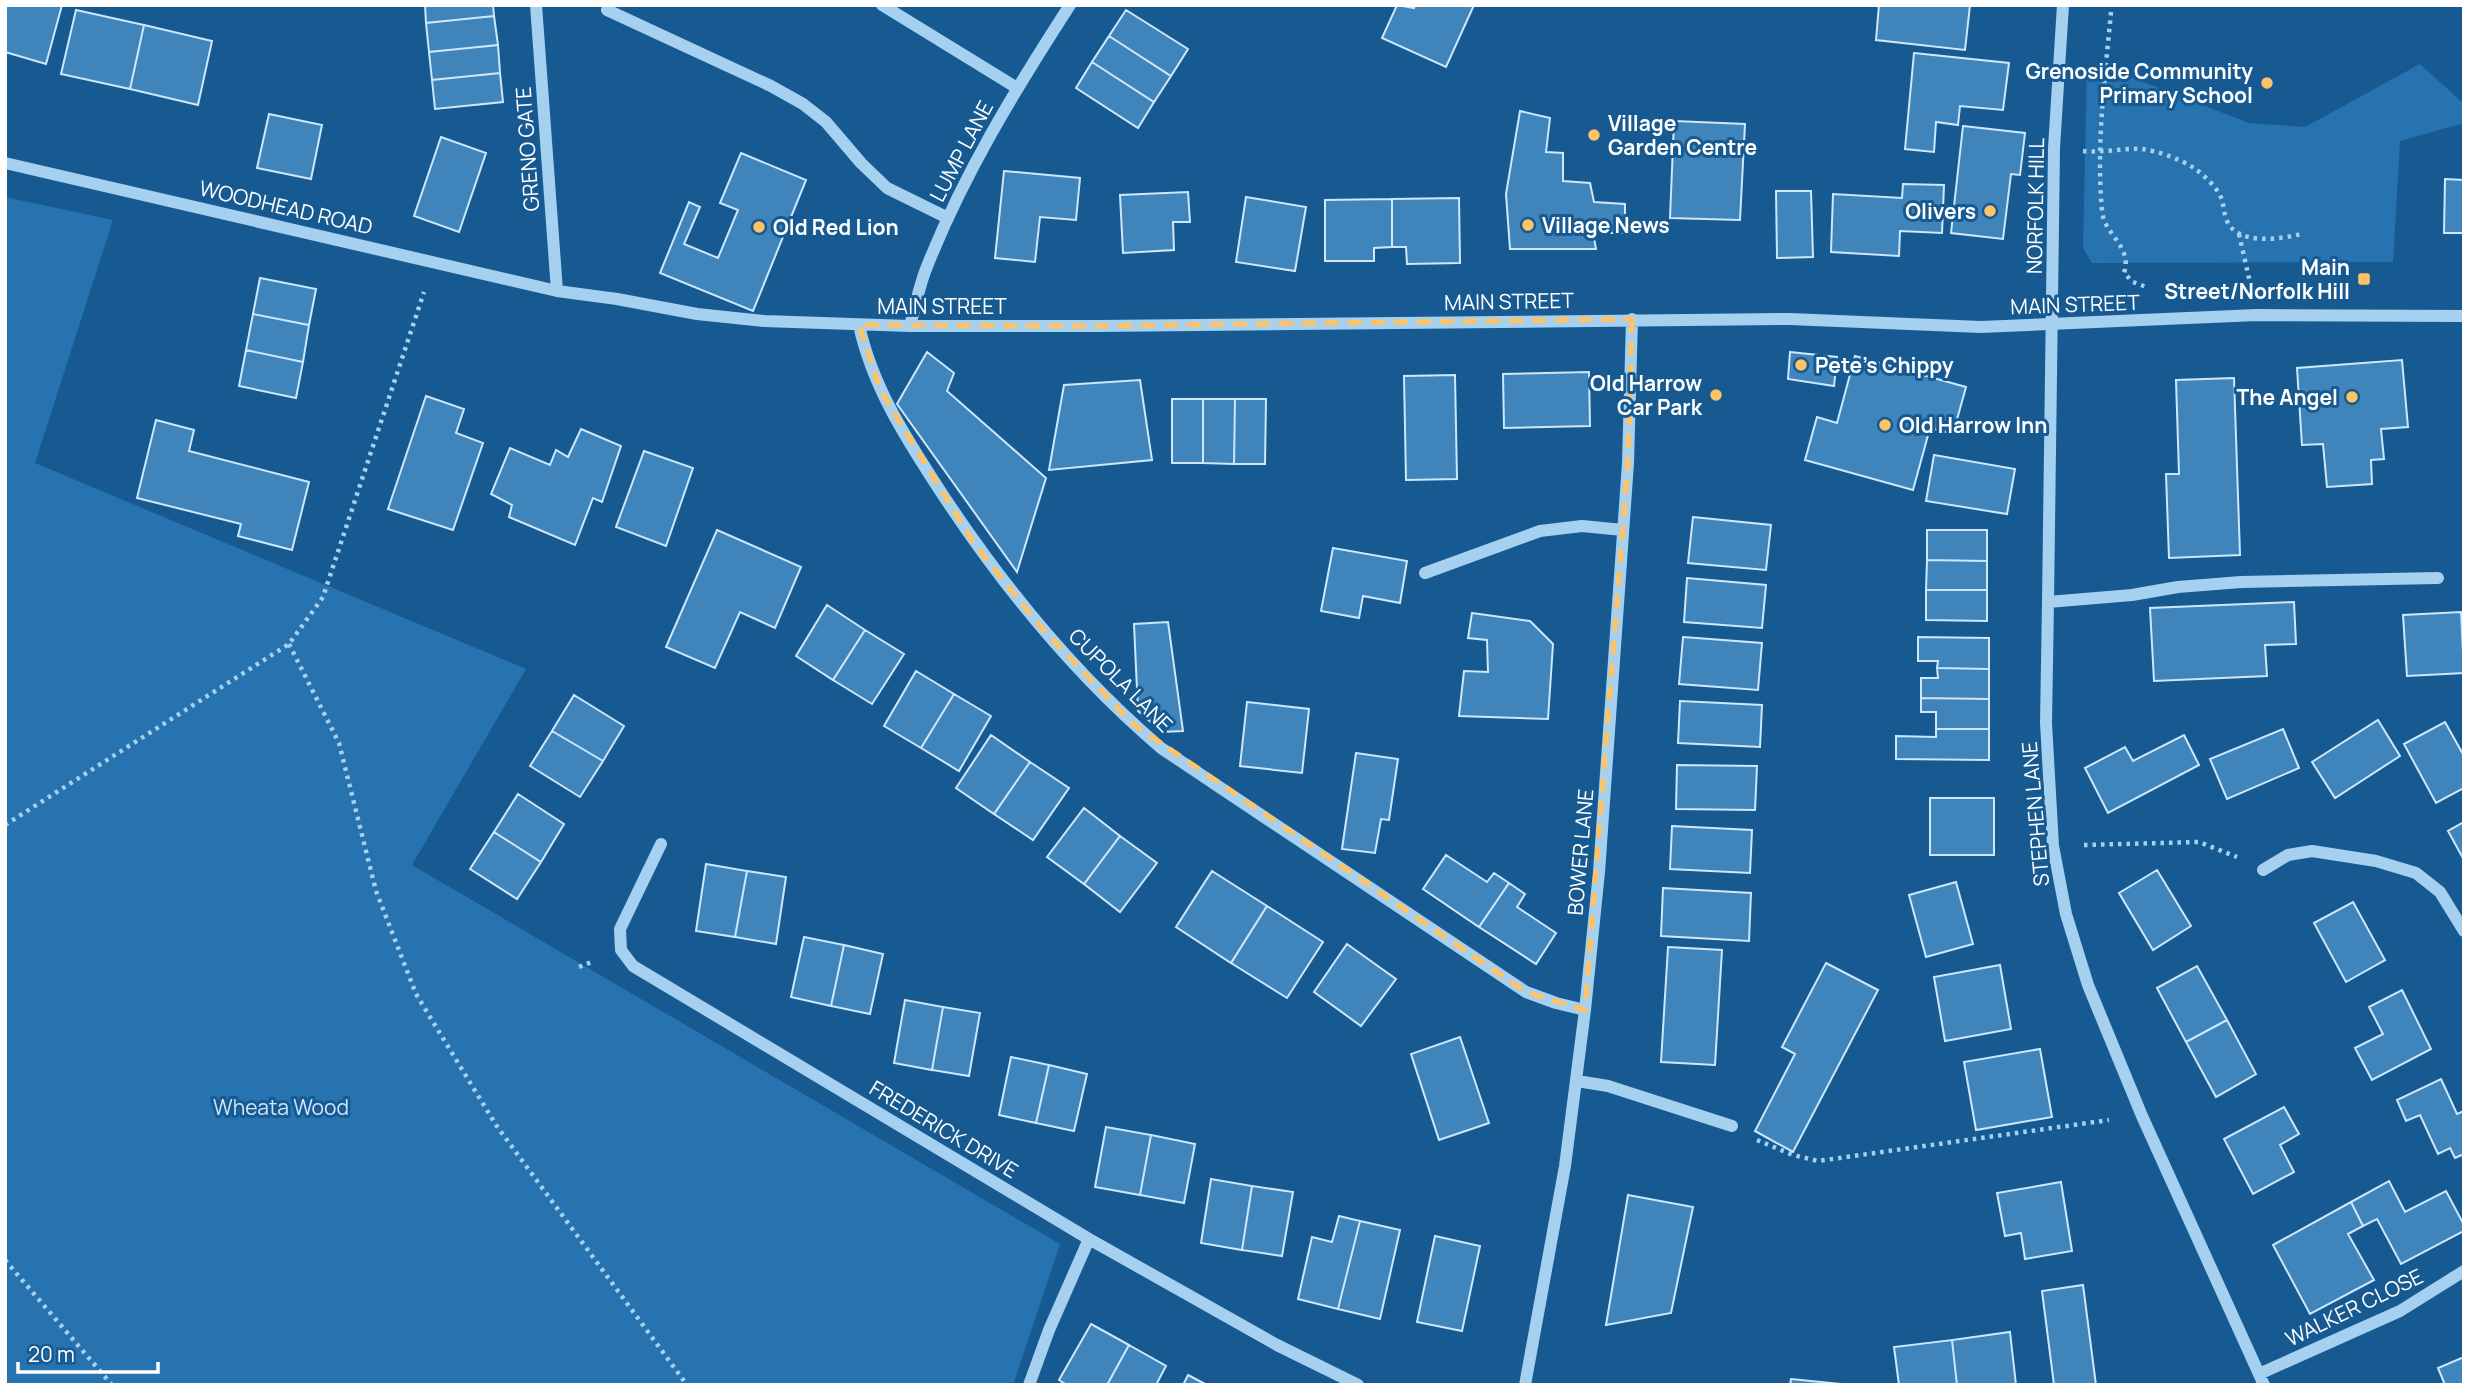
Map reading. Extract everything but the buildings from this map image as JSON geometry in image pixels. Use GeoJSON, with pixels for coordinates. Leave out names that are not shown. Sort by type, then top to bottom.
{"type":"FeatureCollection","features":[{"type":"Feature","properties":{"kind":"street","name":"GRENO GATE"},"geometry":{"type":"LineString","coordinates":[[536,5],[557,291]]}},
{"type":"Feature","properties":{"kind":"street"},"geometry":{"type":"LineString","coordinates":[[883,5],[1017,88]]}},
{"type":"Feature","properties":{"kind":"street","name":"LUMP LANE"},"geometry":{"type":"LineString","coordinates":[[910,326],[925,271],[972,167],[1017,88],[1070,5]]}},
{"type":"Feature","properties":{"kind":"street","name":"NORFOLK HILL"},"geometry":{"type":"LineString","coordinates":[[2053,324],[2054,148],[2063,5]]}},
{"type":"Feature","properties":{"kind":"street"},"geometry":{"type":"LineString","coordinates":[[607,10],[771,86],[803,104],[826,122],[861,163],[887,188],[948,218]]}},
{"type":"Feature","properties":{"kind":"street","name":"WOODHEAD ROAD"},"geometry":{"type":"LineString","coordinates":[[5,163],[557,291]]}},
{"type":"Feature","properties":{"kind":"street","name":"MAIN STREET"},"geometry":{"type":"LineString","coordinates":[[557,291],[697,314],[764,321],[910,326],[1790,318],[1980,327],[2257,315],[2464,316]]}},
{"type":"Feature","properties":{"kind":"street","name":"BOWER LANE"},"geometry":{"type":"LineString","coordinates":[[1525,1385],[1565,1166],[1577,1081],[1599,872],[1628,463],[1632,319]]}},
{"type":"Feature","properties":{"kind":"street","name":"STEPHEN LANE"},"geometry":{"type":"LineString","coordinates":[[2053,324],[2046,723],[2053,846],[2066,914],[2088,985],[2141,1116],[2262,1380]]}},
{"type":"Feature","properties":{"kind":"street","name":"CUPOLA LANE"},"geometry":{"type":"LineString","coordinates":[[859,325],[865,354],[905,437],[975,545],[1040,626],[1117,709],[1161,748],[1527,992],[1585,1010]]}},
{"type":"Feature","properties":{"kind":"street"},"geometry":{"type":"LineString","coordinates":[[1425,573],[1539,531],[1582,526],[1623,530]]}},
{"type":"Feature","properties":{"kind":"street"},"geometry":{"type":"LineString","coordinates":[[2048,602],[2241,582],[2438,578]]}},
{"type":"Feature","properties":{"kind":"street","name":"FREDERICK DRIVE"},"geometry":{"type":"LineString","coordinates":[[661,844],[620,929],[621,950],[633,966],[1089,1239],[1277,1345],[1358,1385]]}},
{"type":"Feature","properties":{"kind":"street"},"geometry":{"type":"LineString","coordinates":[[2263,870],[2288,855],[2312,851],[2376,861],[2416,873],[2440,892],[2464,931]]}},
{"type":"Feature","properties":{"kind":"street"},"geometry":{"type":"LineString","coordinates":[[1577,1081],[1608,1086],[1732,1126]]}},
{"type":"Feature","properties":{"kind":"street"},"geometry":{"type":"LineString","coordinates":[[1029,1385],[1049,1330],[1089,1239]]}},
{"type":"Feature","properties":{"kind":"street","name":"WALKER CLOSE"},"geometry":{"type":"LineString","coordinates":[[2262,1380],[2400,1311],[2464,1270]]}},
{"type":"Feature","properties":{"kind":"path"},"geometry":{"type":"LineString","coordinates":[[2111,12],[2101,153],[2102,216],[2105,226],[2122,246],[2127,261],[2124,273],[2133,282],[2153,289],[2159,300],[2146,320]]}},
{"type":"Feature","properties":{"kind":"path"},"geometry":{"type":"LineString","coordinates":[[2054,148],[2101,153],[2145,149],[2193,167],[2212,184],[2221,197],[2227,223],[2239,233],[2258,239],[2277,240],[2301,233]]}},
{"type":"Feature","properties":{"kind":"path"},"geometry":{"type":"LineString","coordinates":[[2239,233],[2257,315]]}},
{"type":"Feature","properties":{"kind":"path"},"geometry":{"type":"LineString","coordinates":[[5,825],[289,644],[323,597],[434,262]]}},
{"type":"Feature","properties":{"kind":"path"},"geometry":{"type":"LineString","coordinates":[[289,644],[339,743],[376,891],[416,995],[495,1125],[687,1385]]}},
{"type":"Feature","properties":{"kind":"path"},"geometry":{"type":"LineString","coordinates":[[2053,846],[2199,842],[2263,870]]}},
{"type":"Feature","properties":{"kind":"path"},"geometry":{"type":"LineString","coordinates":[[1732,1126],[1793,1155],[1818,1161],[2141,1116]]}},
{"type":"Feature","properties":{"kind":"path"},"geometry":{"type":"LineString","coordinates":[[5,1260],[112,1385]]}},
{"type":"Feature","properties":{"kind":"highlighted area"},"geometry":{"type":"Polygon","coordinates":[[[1632,319],[1628,463],[1585,1010],[1526,992],[1133,724],[1040,626],[975,545],[881,391],[859,325],[1097,326],[1632,319]]]}},
{"type":"Feature","properties":{"kind":"green space"},"geometry":{"type":"Polygon","coordinates":[[[2420,64],[2464,104],[2464,123],[2400,141],[2393,262],[2092,263],[2083,248],[2087,66],[2100,65],[2249,123],[2305,127],[2420,64]]]}},
{"type":"Feature","properties":{"kind":"green space","name":"Wheata Wood"},"geometry":{"type":"Polygon","coordinates":[[[5,197],[113,220],[35,463],[526,669],[412,865],[1060,1244],[1013,1385],[5,1385],[5,197]]]}},
{"type":"Feature","properties":{"kind":"place","name":"Grenoside Community Primary School"},"geometry":{"type":"Point","coordinates":[2267,83]}},
{"type":"Feature","properties":{"kind":"place","name":"Village Garden Centre"},"geometry":{"type":"Point","coordinates":[1594,135]}},
{"type":"Feature","properties":{"kind":"place","name":"Olivers"},"geometry":{"type":"Point","coordinates":[1990,211]}},
{"type":"Feature","properties":{"kind":"place","name":"Village News"},"geometry":{"type":"Point","coordinates":[1528,225]}},
{"type":"Feature","properties":{"kind":"place","name":"Old Red Lion"},"geometry":{"type":"Point","coordinates":[759,227]}},
{"type":"Feature","properties":{"kind":"place","name":"Main Street/Norfolk Hill"},"geometry":{"type":"Point","coordinates":[2364,279]}},
{"type":"Feature","properties":{"kind":"place","name":"Pete’s Chippy"},"geometry":{"type":"Point","coordinates":[1801,365]}},
{"type":"Feature","properties":{"kind":"place","name":"Old Harrow Car Park"},"geometry":{"type":"Point","coordinates":[1716,395]}},
{"type":"Feature","properties":{"kind":"place","name":"The Angel"},"geometry":{"type":"Point","coordinates":[2352,397]}},
{"type":"Feature","properties":{"kind":"place","name":"Old Harrow Inn"},"geometry":{"type":"Point","coordinates":[1885,425]}}]}
